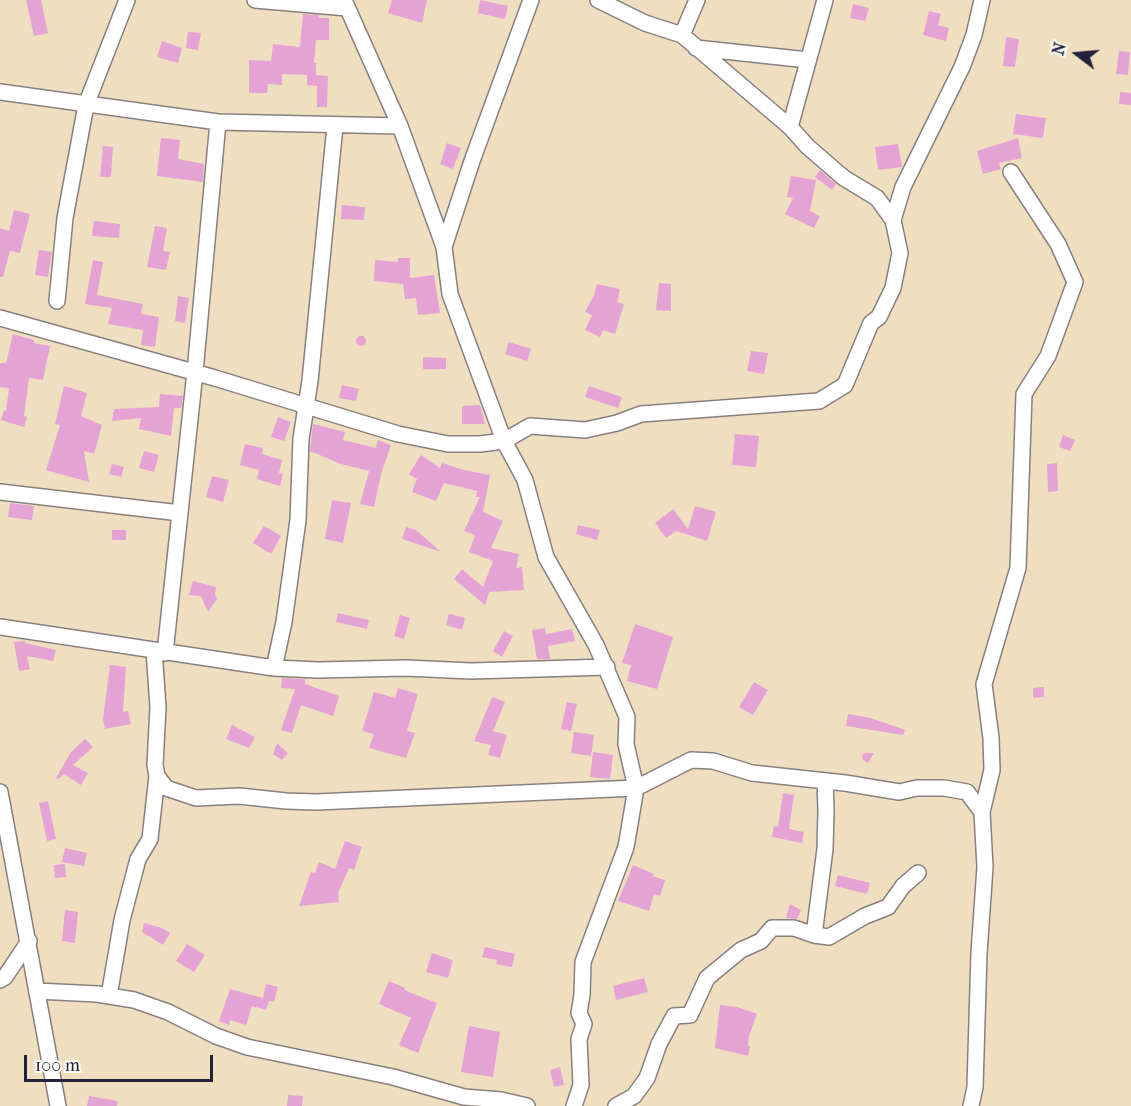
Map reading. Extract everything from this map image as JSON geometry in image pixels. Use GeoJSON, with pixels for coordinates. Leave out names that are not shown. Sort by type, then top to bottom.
{"type":"FeatureCollection","features":[{"type":"Feature","properties":{"kind":"street"},"geometry":{"type":"LineString","coordinates":[[57,301],[65,218],[86,105],[127,0]]}},
{"type":"Feature","properties":{"kind":"street"},"geometry":{"type":"LineString","coordinates":[[255,0],[346,4],[400,126],[444,247],[450,294],[504,441],[525,480],[546,557],[607,667],[627,717],[626,744],[636,788],[626,848],[583,962],[579,1013],[584,1024],[579,1039],[581,1085],[574,1106]]}},
{"type":"Feature","properties":{"kind":"street"},"geometry":{"type":"LineString","coordinates":[[444,247],[472,161],[531,0]]}},
{"type":"Feature","properties":{"kind":"street"},"geometry":{"type":"LineString","coordinates":[[0,318],[195,372],[398,434],[432,442],[464,445],[504,441],[530,426],[585,430],[617,423],[641,414],[819,401],[845,385],[866,332],[879,316],[893,288],[900,253],[893,220],[877,198],[844,178],[808,147],[790,127],[682,35],[645,23],[598,0]]}},
{"type":"Feature","properties":{"kind":"street"},"geometry":{"type":"LineString","coordinates":[[682,35],[697,0]]}},
{"type":"Feature","properties":{"kind":"street"},"geometry":{"type":"LineString","coordinates":[[790,127],[825,0]]}},
{"type":"Feature","properties":{"kind":"street"},"geometry":{"type":"LineString","coordinates":[[893,220],[903,187],[962,67],[974,35],[982,0]]}},
{"type":"Feature","properties":{"kind":"street"},"geometry":{"type":"LineString","coordinates":[[696,48],[808,60]]}},
{"type":"Feature","properties":{"kind":"street"},"geometry":{"type":"LineString","coordinates":[[0,92],[218,122],[400,126]]}},
{"type":"Feature","properties":{"kind":"street"},"geometry":{"type":"LineString","coordinates":[[109,996],[122,920],[138,859],[150,838],[157,776],[155,765],[160,651],[180,513],[218,122]]}},
{"type":"Feature","properties":{"kind":"street"},"geometry":{"type":"LineString","coordinates":[[274,668],[284,622],[298,520],[301,439],[310,381],[335,126]]}},
{"type":"Feature","properties":{"kind":"street"},"geometry":{"type":"LineString","coordinates":[[971,1106],[975,1087],[979,953],[985,867],[981,812],[992,770],[991,738],[984,684],[1018,568],[1024,394],[1048,356],[1075,282],[1058,244],[1011,172]]}},
{"type":"Feature","properties":{"kind":"street"},"geometry":{"type":"LineString","coordinates":[[877,198],[903,187]]}},
{"type":"Feature","properties":{"kind":"street"},"geometry":{"type":"LineString","coordinates":[[0,492],[180,513]]}},
{"type":"Feature","properties":{"kind":"street"},"geometry":{"type":"LineString","coordinates":[[0,627],[274,668],[318,670],[406,668],[471,671],[607,667]]}},
{"type":"Feature","properties":{"kind":"street"},"geometry":{"type":"LineString","coordinates":[[157,776],[166,788],[196,798],[239,796],[316,802],[636,788],[691,760],[712,761],[752,773],[899,792],[916,788],[944,788],[968,792],[981,812]]}},
{"type":"Feature","properties":{"kind":"street"},"geometry":{"type":"LineString","coordinates":[[814,935],[825,849],[825,781]]}},
{"type":"Feature","properties":{"kind":"street"},"geometry":{"type":"LineString","coordinates":[[0,792],[58,1106]]}},
{"type":"Feature","properties":{"kind":"street"},"geometry":{"type":"LineString","coordinates":[[616,1106],[634,1096],[647,1078],[659,1044],[674,1016],[690,1015],[707,978],[741,950],[761,941],[772,928],[794,928],[829,937],[865,916],[888,907],[903,886],[918,873]]}},
{"type":"Feature","properties":{"kind":"street"},"geometry":{"type":"LineString","coordinates":[[0,980],[5,977],[29,941]]}},
{"type":"Feature","properties":{"kind":"street"},"geometry":{"type":"LineString","coordinates":[[37,991],[134,1000],[168,1011],[216,1036],[247,1047],[393,1077],[464,1102],[501,1100],[526,1106]]}},
{"type":"Feature","properties":{"kind":"building"},"geometry":{"type":"Polygon","coordinates":[[[26,0],[41,0],[48,33],[34,36],[26,0]]]}},
{"type":"Feature","properties":{"kind":"building"},"geometry":{"type":"Polygon","coordinates":[[[392,0],[427,0],[422,23],[388,13],[392,0]]]}},
{"type":"Feature","properties":{"kind":"building"},"geometry":{"type":"Polygon","coordinates":[[[480,0],[508,6],[505,19],[478,13],[480,0]]]}},
{"type":"Feature","properties":{"kind":"building"},"geometry":{"type":"Polygon","coordinates":[[[853,4],[869,8],[865,21],[850,18],[853,4]]]}},
{"type":"Feature","properties":{"kind":"building"},"geometry":{"type":"Polygon","coordinates":[[[929,11],[941,14],[938,25],[949,28],[946,41],[923,35],[929,11]]]}},
{"type":"Feature","properties":{"kind":"building"},"geometry":{"type":"Polygon","coordinates":[[[303,14],[329,18],[329,40],[316,40],[314,63],[316,63],[316,75],[328,76],[327,107],[317,107],[317,86],[307,85],[307,75],[282,74],[282,85],[268,84],[267,93],[249,93],[249,60],[271,61],[273,44],[300,47],[303,14]]]}},
{"type":"Feature","properties":{"kind":"building"},"geometry":{"type":"Polygon","coordinates":[[[188,32],[201,33],[198,50],[186,48],[188,32]]]}},
{"type":"Feature","properties":{"kind":"building"},"geometry":{"type":"Polygon","coordinates":[[[1006,37],[1019,39],[1015,67],[1003,66],[1006,37]]]}},
{"type":"Feature","properties":{"kind":"building"},"geometry":{"type":"Polygon","coordinates":[[[162,41],[182,48],[178,63],[157,57],[162,41]]]}},
{"type":"Feature","properties":{"kind":"building"},"geometry":{"type":"Polygon","coordinates":[[[1119,51],[1130,52],[1128,75],[1116,74],[1119,51]]]}},
{"type":"Feature","properties":{"kind":"building"},"geometry":{"type":"Polygon","coordinates":[[[1120,92],[1131,93],[1131,105],[1119,104],[1120,92]]]}},
{"type":"Feature","properties":{"kind":"building"},"geometry":{"type":"Polygon","coordinates":[[[1016,114],[1046,118],[1043,138],[1013,134],[1016,114]]]}},
{"type":"Feature","properties":{"kind":"building"},"geometry":{"type":"Polygon","coordinates":[[[161,138],[180,140],[178,159],[204,164],[203,182],[157,176],[161,138]]]}},
{"type":"Feature","properties":{"kind":"building"},"geometry":{"type":"Polygon","coordinates":[[[1018,138],[1022,158],[999,163],[1001,169],[983,174],[977,151],[1018,138]]]}},
{"type":"Feature","properties":{"kind":"building"},"geometry":{"type":"Polygon","coordinates":[[[447,143],[461,148],[453,169],[440,164],[447,143]]]}},
{"type":"Feature","properties":{"kind":"building"},"geometry":{"type":"Polygon","coordinates":[[[898,144],[902,167],[878,170],[875,147],[898,144]]]}},
{"type":"Feature","properties":{"kind":"building"},"geometry":{"type":"Polygon","coordinates":[[[103,146],[113,147],[111,177],[100,177],[103,146]]]}},
{"type":"Feature","properties":{"kind":"building"},"geometry":{"type":"Polygon","coordinates":[[[820,170],[836,184],[832,190],[815,177],[820,170]]]}},
{"type":"Feature","properties":{"kind":"building"},"geometry":{"type":"Polygon","coordinates":[[[791,176],[816,180],[810,211],[820,216],[814,228],[785,214],[793,198],[787,197],[791,176]]]}},
{"type":"Feature","properties":{"kind":"building"},"geometry":{"type":"Polygon","coordinates":[[[342,205],[365,207],[364,220],[341,219],[342,205]]]}},
{"type":"Feature","properties":{"kind":"building"},"geometry":{"type":"Polygon","coordinates":[[[14,210],[30,214],[20,253],[10,251],[3,277],[0,277],[0,228],[9,231],[14,210]]]}},
{"type":"Feature","properties":{"kind":"building"},"geometry":{"type":"Polygon","coordinates":[[[94,221],[120,224],[119,238],[92,236],[94,221]]]}},
{"type":"Feature","properties":{"kind":"building"},"geometry":{"type":"Polygon","coordinates":[[[155,226],[167,228],[163,251],[170,252],[166,270],[147,267],[155,226]]]}},
{"type":"Feature","properties":{"kind":"building"},"geometry":{"type":"Polygon","coordinates":[[[39,250],[52,252],[48,277],[35,275],[39,250]]]}},
{"type":"Feature","properties":{"kind":"building"},"geometry":{"type":"Polygon","coordinates":[[[398,258],[410,258],[410,278],[434,275],[440,313],[418,315],[416,298],[405,299],[403,284],[374,281],[375,260],[398,262],[398,258]]]}},
{"type":"Feature","properties":{"kind":"building"},"geometry":{"type":"Polygon","coordinates":[[[93,260],[103,262],[97,295],[143,304],[141,314],[159,317],[155,347],[141,345],[143,330],[108,324],[112,308],[85,304],[93,260]]]}},
{"type":"Feature","properties":{"kind":"building"},"geometry":{"type":"Polygon","coordinates":[[[659,283],[671,284],[671,311],[656,310],[659,283]]]}},
{"type":"Feature","properties":{"kind":"building"},"geometry":{"type":"Polygon","coordinates":[[[597,284],[620,289],[617,302],[624,304],[615,334],[603,330],[600,337],[585,330],[592,315],[585,312],[597,284]]]}},
{"type":"Feature","properties":{"kind":"building"},"geometry":{"type":"Polygon","coordinates":[[[178,296],[189,298],[185,323],[175,321],[178,296]]]}},
{"type":"Feature","properties":{"kind":"building"},"geometry":{"type":"Polygon","coordinates":[[[13,334],[34,340],[34,343],[50,346],[43,380],[29,378],[24,416],[27,417],[24,427],[1,420],[4,410],[6,411],[9,388],[0,387],[0,363],[6,363],[13,334]]]}},
{"type":"Feature","properties":{"kind":"building"},"geometry":{"type":"Polygon","coordinates":[[[361,336],[365,337],[365,345],[361,346],[357,345],[356,341],[357,337],[361,336]]]}},
{"type":"Feature","properties":{"kind":"building"},"geometry":{"type":"Polygon","coordinates":[[[509,342],[531,349],[527,361],[505,354],[509,342]]]}},
{"type":"Feature","properties":{"kind":"building"},"geometry":{"type":"Polygon","coordinates":[[[751,351],[768,353],[764,374],[747,371],[751,351]]]}},
{"type":"Feature","properties":{"kind":"building"},"geometry":{"type":"Polygon","coordinates":[[[423,357],[446,358],[446,369],[423,369],[423,357]]]}},
{"type":"Feature","properties":{"kind":"building"},"geometry":{"type":"Polygon","coordinates":[[[342,385],[359,389],[356,401],[339,398],[342,385]]]}},
{"type":"Feature","properties":{"kind":"building"},"geometry":{"type":"Polygon","coordinates":[[[64,386],[87,393],[81,416],[102,425],[94,454],[84,451],[89,482],[46,470],[60,425],[55,424],[64,386]]]}},
{"type":"Feature","properties":{"kind":"building"},"geometry":{"type":"Polygon","coordinates":[[[589,386],[622,397],[618,408],[585,397],[589,386]]]}},
{"type":"Feature","properties":{"kind":"building"},"geometry":{"type":"Polygon","coordinates":[[[160,394],[183,396],[181,408],[174,408],[171,436],[139,429],[141,418],[112,421],[114,409],[159,407],[160,394]]]}},
{"type":"Feature","properties":{"kind":"building"},"geometry":{"type":"Polygon","coordinates":[[[480,405],[485,424],[462,424],[462,406],[480,405]]]}},
{"type":"Feature","properties":{"kind":"building"},"geometry":{"type":"Polygon","coordinates":[[[278,417],[291,422],[284,441],[271,437],[278,417]]]}},
{"type":"Feature","properties":{"kind":"building"},"geometry":{"type":"Polygon","coordinates":[[[313,424],[345,432],[343,440],[376,448],[378,440],[391,445],[381,474],[374,507],[360,504],[369,471],[341,464],[310,451],[313,424]]]}},
{"type":"Feature","properties":{"kind":"building"},"geometry":{"type":"Polygon","coordinates":[[[735,434],[759,436],[756,467],[732,465],[735,434]]]}},
{"type":"Feature","properties":{"kind":"building"},"geometry":{"type":"Polygon","coordinates":[[[1063,435],[1075,440],[1070,451],[1059,447],[1063,435]]]}},
{"type":"Feature","properties":{"kind":"building"},"geometry":{"type":"Polygon","coordinates":[[[245,444],[263,448],[262,454],[282,460],[279,473],[283,474],[280,486],[257,479],[259,470],[240,465],[245,444]]]}},
{"type":"Feature","properties":{"kind":"building"},"geometry":{"type":"Polygon","coordinates":[[[144,451],[159,455],[154,472],[139,468],[144,451]]]}},
{"type":"Feature","properties":{"kind":"building"},"geometry":{"type":"Polygon","coordinates":[[[421,455],[440,468],[442,463],[490,475],[483,512],[503,521],[491,548],[519,554],[516,568],[522,567],[524,590],[489,592],[485,605],[454,579],[462,569],[483,587],[493,561],[469,552],[475,535],[464,531],[480,497],[476,497],[477,491],[444,483],[436,501],[412,492],[417,479],[409,474],[421,455]]]}},
{"type":"Feature","properties":{"kind":"building"},"geometry":{"type":"Polygon","coordinates":[[[1057,463],[1058,491],[1048,492],[1047,464],[1057,463]]]}},
{"type":"Feature","properties":{"kind":"building"},"geometry":{"type":"Polygon","coordinates":[[[112,464],[124,467],[121,477],[109,474],[112,464]]]}},
{"type":"Feature","properties":{"kind":"building"},"geometry":{"type":"Polygon","coordinates":[[[212,476],[229,480],[223,502],[206,497],[212,476]]]}},
{"type":"Feature","properties":{"kind":"building"},"geometry":{"type":"Polygon","coordinates":[[[332,500],[351,503],[343,543],[325,539],[332,500]]]}},
{"type":"Feature","properties":{"kind":"building"},"geometry":{"type":"Polygon","coordinates":[[[10,503],[34,506],[32,520],[8,517],[10,503]]]}},
{"type":"Feature","properties":{"kind":"building"},"geometry":{"type":"Polygon","coordinates":[[[695,506],[716,512],[707,541],[676,531],[666,538],[655,523],[673,509],[688,529],[695,506]]]}},
{"type":"Feature","properties":{"kind":"building"},"geometry":{"type":"Polygon","coordinates":[[[578,525],[600,530],[597,540],[576,534],[578,525]]]}},
{"type":"Feature","properties":{"kind":"building"},"geometry":{"type":"Polygon","coordinates":[[[264,526],[281,536],[271,554],[253,543],[264,526]]]}},
{"type":"Feature","properties":{"kind":"building"},"geometry":{"type":"Polygon","coordinates":[[[406,527],[416,530],[441,552],[402,539],[406,527]]]}},
{"type":"Feature","properties":{"kind":"building"},"geometry":{"type":"Polygon","coordinates":[[[112,530],[126,530],[126,540],[112,540],[112,530]]]}},
{"type":"Feature","properties":{"kind":"building"},"geometry":{"type":"Polygon","coordinates":[[[193,581],[216,587],[217,599],[208,612],[201,596],[189,595],[193,581]]]}},
{"type":"Feature","properties":{"kind":"building"},"geometry":{"type":"Polygon","coordinates":[[[338,613],[369,620],[367,629],[336,622],[338,613]]]}},
{"type":"Feature","properties":{"kind":"building"},"geometry":{"type":"Polygon","coordinates":[[[449,614],[465,618],[462,630],[446,625],[449,614]]]}},
{"type":"Feature","properties":{"kind":"building"},"geometry":{"type":"Polygon","coordinates":[[[400,615],[410,618],[404,639],[394,636],[400,615]]]}},
{"type":"Feature","properties":{"kind":"building"},"geometry":{"type":"Polygon","coordinates":[[[635,624],[673,637],[657,689],[627,681],[631,665],[622,663],[635,624]]]}},
{"type":"Feature","properties":{"kind":"building"},"geometry":{"type":"Polygon","coordinates":[[[545,628],[546,634],[572,629],[575,641],[548,646],[550,659],[537,659],[532,630],[545,628]]]}},
{"type":"Feature","properties":{"kind":"building"},"geometry":{"type":"Polygon","coordinates":[[[504,631],[513,636],[502,657],[493,651],[504,631]]]}},
{"type":"Feature","properties":{"kind":"building"},"geometry":{"type":"Polygon","coordinates":[[[25,641],[25,643],[56,650],[53,661],[27,656],[30,669],[19,671],[14,642],[25,641]]]}},
{"type":"Feature","properties":{"kind":"building"},"geometry":{"type":"Polygon","coordinates":[[[110,665],[126,667],[123,712],[128,711],[131,724],[105,729],[103,719],[110,665]]]}},
{"type":"Feature","properties":{"kind":"building"},"geometry":{"type":"Polygon","coordinates":[[[282,678],[305,679],[305,684],[339,696],[333,716],[301,705],[292,733],[281,730],[295,689],[281,688],[282,678]]]}},
{"type":"Feature","properties":{"kind":"building"},"geometry":{"type":"Polygon","coordinates":[[[754,682],[768,690],[753,715],[739,707],[754,682]]]}},
{"type":"Feature","properties":{"kind":"building"},"geometry":{"type":"Polygon","coordinates":[[[1044,687],[1044,697],[1033,698],[1033,688],[1044,687]]]}},
{"type":"Feature","properties":{"kind":"building"},"geometry":{"type":"Polygon","coordinates":[[[398,688],[418,694],[407,731],[415,733],[406,758],[369,748],[374,734],[362,731],[374,692],[395,698],[398,688]]]}},
{"type":"Feature","properties":{"kind":"building"},"geometry":{"type":"Polygon","coordinates":[[[492,697],[505,702],[493,731],[507,735],[500,758],[488,755],[491,745],[474,741],[492,697]]]}},
{"type":"Feature","properties":{"kind":"building"},"geometry":{"type":"Polygon","coordinates":[[[567,702],[577,704],[571,731],[561,729],[567,702]]]}},
{"type":"Feature","properties":{"kind":"building"},"geometry":{"type":"Polygon","coordinates":[[[848,714],[871,718],[905,730],[903,735],[846,726],[848,714]]]}},
{"type":"Feature","properties":{"kind":"building"},"geometry":{"type":"Polygon","coordinates":[[[232,725],[255,737],[249,748],[226,739],[232,725]]]}},
{"type":"Feature","properties":{"kind":"building"},"geometry":{"type":"Polygon","coordinates":[[[574,732],[594,735],[591,756],[571,753],[574,732]]]}},
{"type":"Feature","properties":{"kind":"building"},"geometry":{"type":"Polygon","coordinates":[[[85,739],[93,747],[73,765],[88,773],[81,785],[64,774],[56,778],[71,752],[85,739]]]}},
{"type":"Feature","properties":{"kind":"building"},"geometry":{"type":"Polygon","coordinates":[[[277,743],[288,753],[282,760],[273,754],[277,743]]]}},
{"type":"Feature","properties":{"kind":"building"},"geometry":{"type":"Polygon","coordinates":[[[593,752],[613,755],[610,779],[590,777],[593,752]]]}},
{"type":"Feature","properties":{"kind":"building"},"geometry":{"type":"Polygon","coordinates":[[[874,753],[868,763],[863,760],[862,755],[874,753]]]}},
{"type":"Feature","properties":{"kind":"building"},"geometry":{"type":"Polygon","coordinates":[[[783,793],[794,795],[789,829],[804,832],[802,843],[772,837],[774,826],[778,827],[783,793]]]}},
{"type":"Feature","properties":{"kind":"building"},"geometry":{"type":"Polygon","coordinates":[[[48,801],[56,839],[47,841],[39,803],[48,801]]]}},
{"type":"Feature","properties":{"kind":"building"},"geometry":{"type":"Polygon","coordinates":[[[345,841],[362,847],[354,870],[349,868],[338,893],[339,902],[299,906],[311,872],[315,873],[319,862],[335,869],[345,841]]]}},
{"type":"Feature","properties":{"kind":"building"},"geometry":{"type":"Polygon","coordinates":[[[65,848],[87,853],[84,866],[62,862],[65,848]]]}},
{"type":"Feature","properties":{"kind":"building"},"geometry":{"type":"Polygon","coordinates":[[[65,864],[66,877],[55,878],[54,865],[65,864]]]}},
{"type":"Feature","properties":{"kind":"building"},"geometry":{"type":"Polygon","coordinates":[[[633,865],[654,874],[652,876],[665,880],[660,896],[654,894],[649,911],[618,901],[633,865]]]}},
{"type":"Feature","properties":{"kind":"building"},"geometry":{"type":"Polygon","coordinates":[[[838,875],[870,883],[867,894],[835,886],[838,875]]]}},
{"type":"Feature","properties":{"kind":"building"},"geometry":{"type":"Polygon","coordinates":[[[790,904],[801,910],[797,919],[786,918],[790,904]]]}},
{"type":"Feature","properties":{"kind":"building"},"geometry":{"type":"Polygon","coordinates":[[[65,910],[78,912],[75,943],[62,941],[65,910]]]}},
{"type":"Feature","properties":{"kind":"building"},"geometry":{"type":"Polygon","coordinates":[[[144,923],[170,933],[163,945],[142,932],[144,923]]]}},
{"type":"Feature","properties":{"kind":"building"},"geometry":{"type":"Polygon","coordinates":[[[187,944],[205,955],[194,972],[176,961],[187,944]]]}},
{"type":"Feature","properties":{"kind":"building"},"geometry":{"type":"Polygon","coordinates":[[[485,947],[515,954],[512,967],[496,964],[497,960],[482,957],[485,947]]]}},
{"type":"Feature","properties":{"kind":"building"},"geometry":{"type":"Polygon","coordinates":[[[432,953],[453,960],[448,978],[426,972],[432,953]]]}},
{"type":"Feature","properties":{"kind":"building"},"geometry":{"type":"Polygon","coordinates":[[[644,978],[648,992],[616,1000],[613,986],[644,978]]]}},
{"type":"Feature","properties":{"kind":"building"},"geometry":{"type":"Polygon","coordinates":[[[389,981],[405,988],[404,990],[437,1003],[418,1053],[399,1045],[411,1018],[379,1004],[389,981]]]}},
{"type":"Feature","properties":{"kind":"building"},"geometry":{"type":"Polygon","coordinates":[[[266,984],[278,987],[274,1002],[269,1001],[266,1010],[252,1006],[246,1025],[230,1020],[229,1025],[219,1021],[230,989],[263,998],[266,984]]]}},
{"type":"Feature","properties":{"kind":"building"},"geometry":{"type":"Polygon","coordinates":[[[720,1005],[737,1007],[757,1014],[749,1036],[748,1056],[715,1048],[720,1005]]]}},
{"type":"Feature","properties":{"kind":"building"},"geometry":{"type":"Polygon","coordinates":[[[469,1026],[500,1032],[493,1077],[461,1072],[469,1026]]]}},
{"type":"Feature","properties":{"kind":"building"},"geometry":{"type":"Polygon","coordinates":[[[560,1067],[564,1085],[554,1087],[550,1070],[560,1067]]]}},
{"type":"Feature","properties":{"kind":"building"},"geometry":{"type":"Polygon","coordinates":[[[288,1095],[303,1096],[302,1106],[287,1106],[288,1095]]]}},
{"type":"Feature","properties":{"kind":"building"},"geometry":{"type":"Polygon","coordinates":[[[89,1096],[118,1101],[117,1106],[87,1106],[89,1096]]]}}]}
